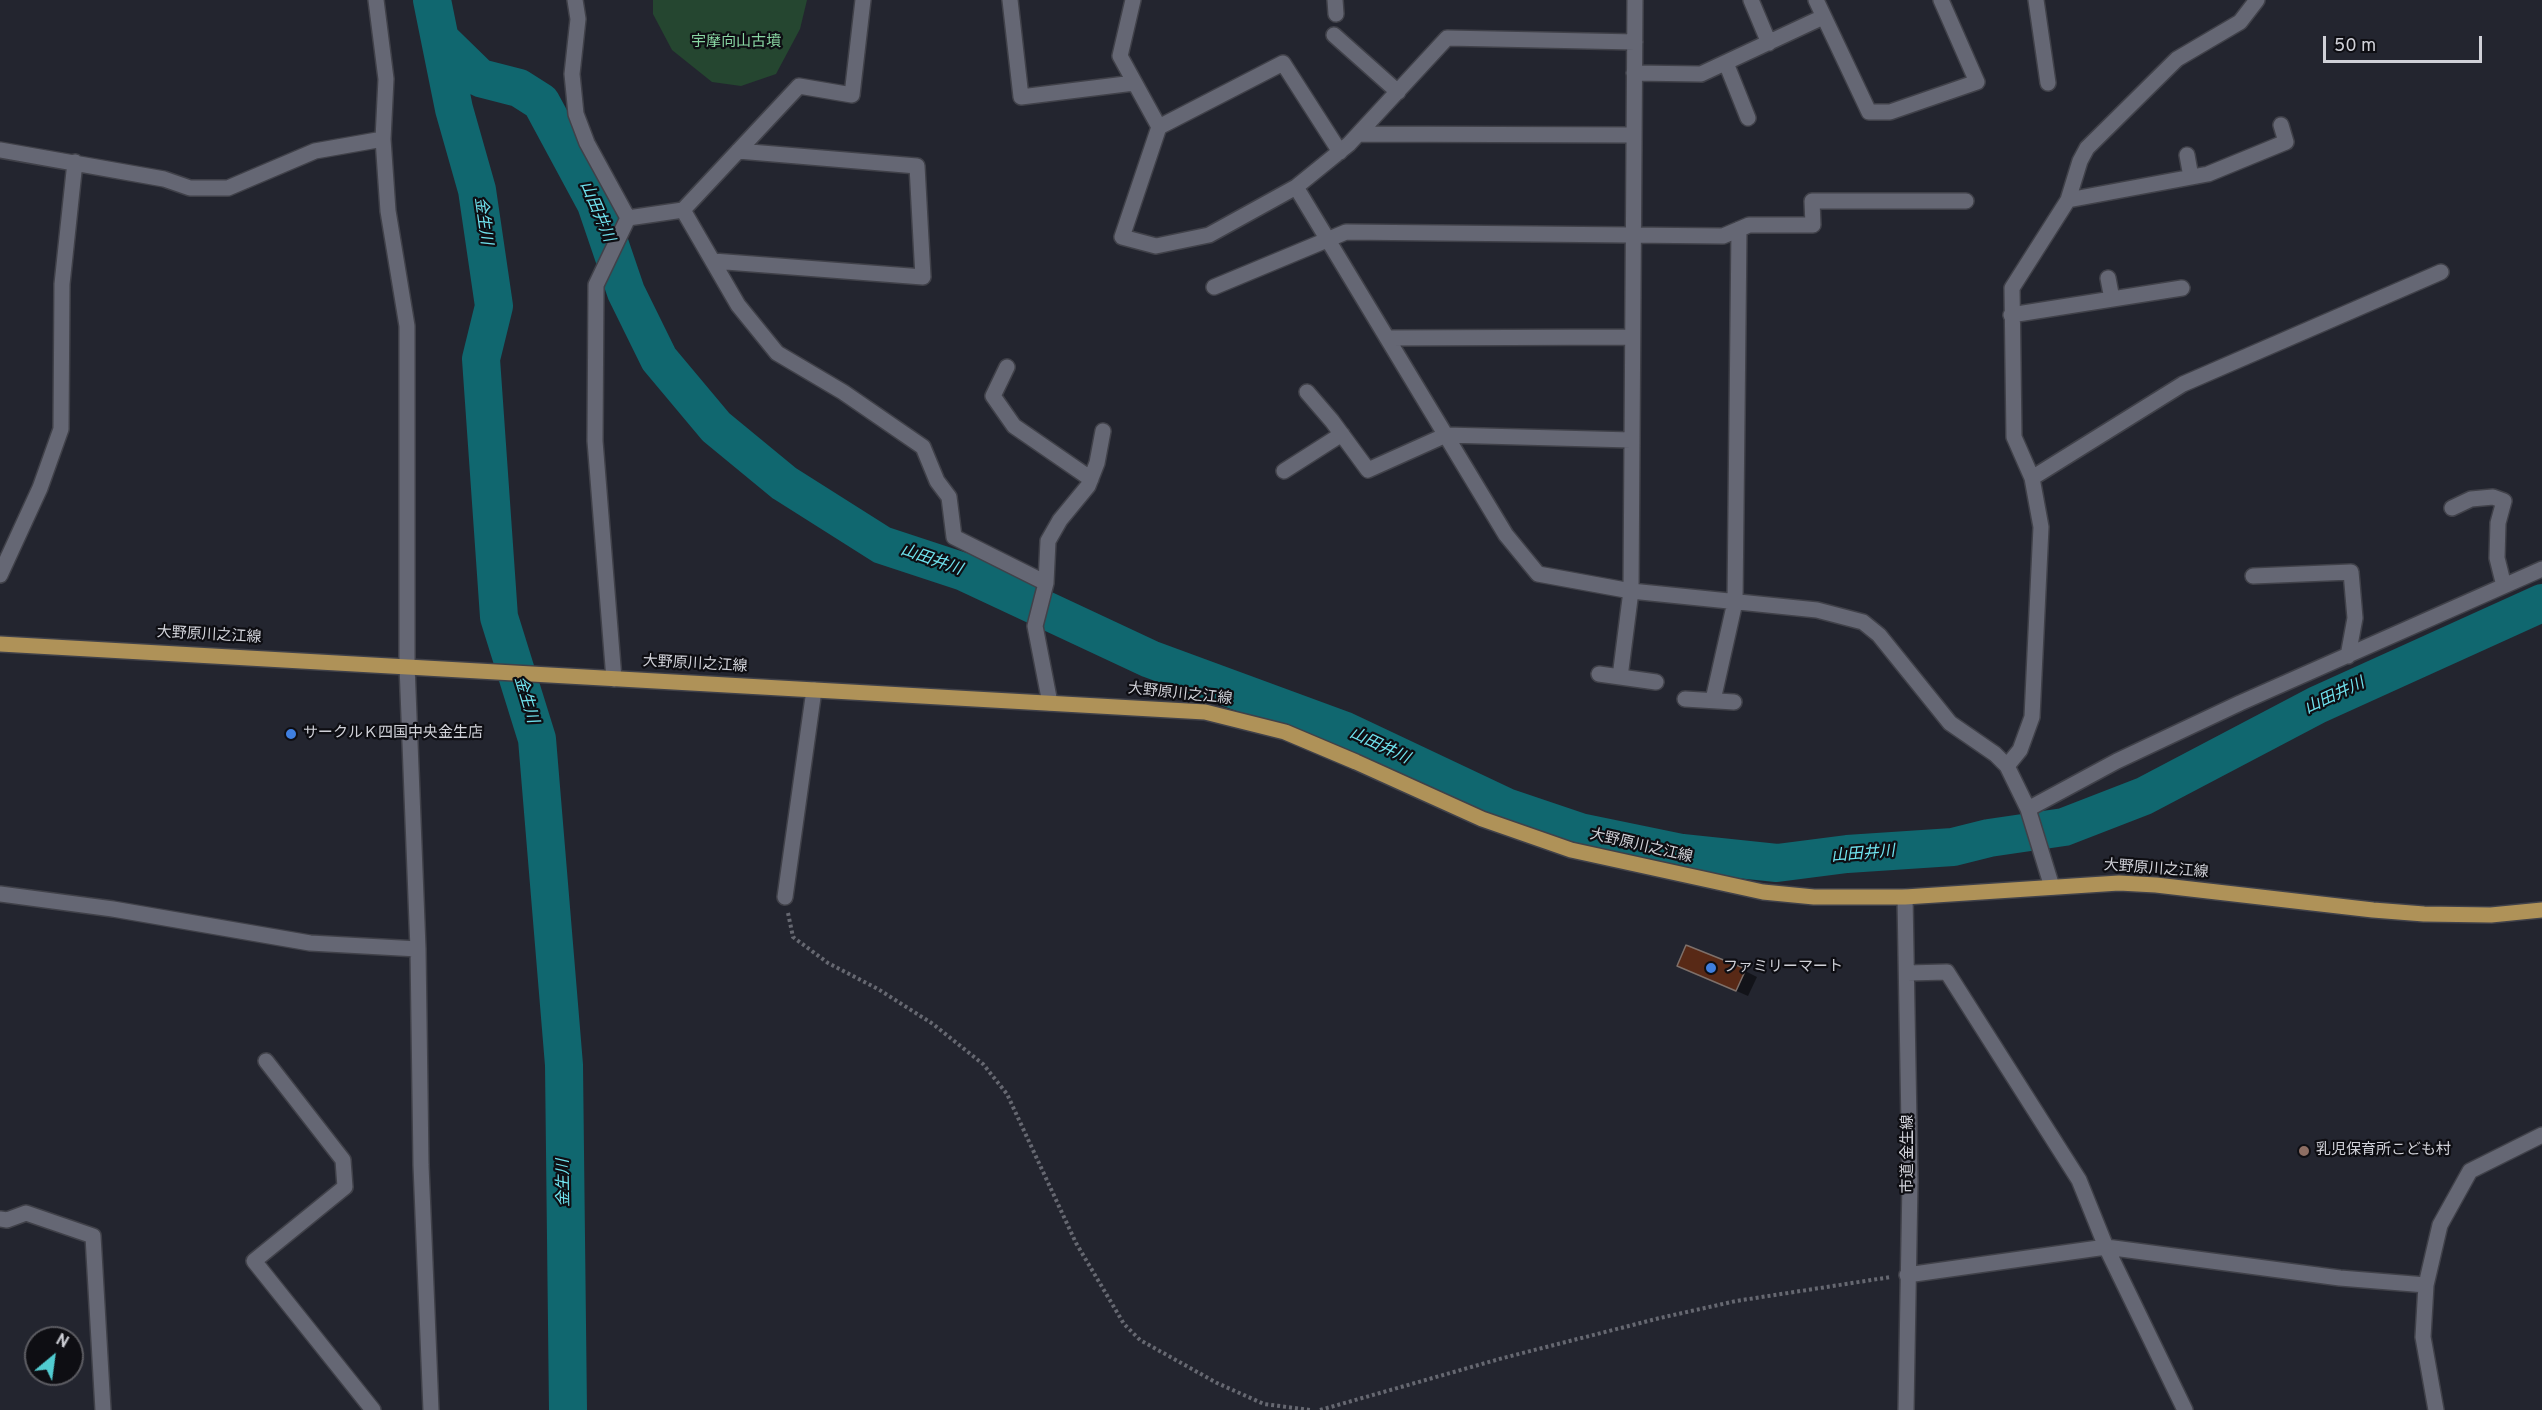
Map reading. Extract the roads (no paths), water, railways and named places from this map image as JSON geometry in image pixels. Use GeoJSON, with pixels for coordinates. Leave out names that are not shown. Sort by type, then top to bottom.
{"type":"FeatureCollection","features":[{"type":"Feature","properties":{"kind":"main road","name":"大野原川之江線"},"geometry":{"type":"LineString","coordinates":[[0,644],[407,665],[1205,712],[1245,720],[1318,745],[1482,819],[1571,850],[1763,892],[1814,897],[1905,897],[2119,883],[2424,914],[2491,915],[2542,910]]}},
{"type":"Feature","properties":{"kind":"street"},"geometry":{"type":"LineString","coordinates":[[376,0],[386,79],[383,139],[388,211],[407,326],[407,665],[418,949],[421,1165],[431,1410]]}},
{"type":"Feature","properties":{"kind":"street"},"geometry":{"type":"LineString","coordinates":[[575,0],[578,19],[572,74],[576,114],[587,143],[628,218]]}},
{"type":"Feature","properties":{"kind":"street"},"geometry":{"type":"LineString","coordinates":[[628,218],[683,210],[799,86],[852,95],[863,0]]}},
{"type":"Feature","properties":{"kind":"street"},"geometry":{"type":"LineString","coordinates":[[1010,0],[1021,97],[1134,83]]}},
{"type":"Feature","properties":{"kind":"street"},"geometry":{"type":"LineString","coordinates":[[1133,0],[1120,56],[1159,127]]}},
{"type":"Feature","properties":{"kind":"street"},"geometry":{"type":"LineString","coordinates":[[1620,677],[1630,591],[1635,0]]}},
{"type":"Feature","properties":{"kind":"street"},"geometry":{"type":"LineString","coordinates":[[1751,0],[1769,43]]}},
{"type":"Feature","properties":{"kind":"street"},"geometry":{"type":"LineString","coordinates":[[1816,0],[1869,112],[1890,112],[1977,82],[1941,0]]}},
{"type":"Feature","properties":{"kind":"street"},"geometry":{"type":"LineString","coordinates":[[2036,0],[2048,83]]}},
{"type":"Feature","properties":{"kind":"street"},"geometry":{"type":"LineString","coordinates":[[2007,766],[2020,750],[2032,717],[2041,527],[2032,478],[2014,437],[2012,288],[2068,201],[2080,161],[2087,148],[2177,59],[2241,22],[2257,0]]}},
{"type":"Feature","properties":{"kind":"street"},"geometry":{"type":"LineString","coordinates":[[1634,73],[1701,74],[1823,17]]}},
{"type":"Feature","properties":{"kind":"street"},"geometry":{"type":"LineString","coordinates":[[1334,35],[1398,92]]}},
{"type":"Feature","properties":{"kind":"street"},"geometry":{"type":"LineString","coordinates":[[1340,152],[1283,63],[1159,127],[1122,237],[1156,246],[1209,235],[1296,187],[1340,152],[1359,134],[1447,38],[1635,42]]}},
{"type":"Feature","properties":{"kind":"street"},"geometry":{"type":"LineString","coordinates":[[1726,63],[1748,118]]}},
{"type":"Feature","properties":{"kind":"street"},"geometry":{"type":"LineString","coordinates":[[2068,201],[2208,174],[2286,142],[2281,125]]}},
{"type":"Feature","properties":{"kind":"street"},"geometry":{"type":"LineString","coordinates":[[1359,134],[1634,135]]}},
{"type":"Feature","properties":{"kind":"street"},"geometry":{"type":"LineString","coordinates":[[0,150],[164,179],[190,188],[228,188],[315,151],[383,139]]}},
{"type":"Feature","properties":{"kind":"street"},"geometry":{"type":"LineString","coordinates":[[712,261],[923,277],[917,166],[738,151]]}},
{"type":"Feature","properties":{"kind":"street"},"geometry":{"type":"LineString","coordinates":[[2187,155],[2191,177]]}},
{"type":"Feature","properties":{"kind":"street"},"geometry":{"type":"LineString","coordinates":[[0,575],[40,488],[61,429],[62,284],[75,162]]}},
{"type":"Feature","properties":{"kind":"street"},"geometry":{"type":"LineString","coordinates":[[1296,187],[1506,535],[1538,574],[1630,591],[1817,610],[1863,622],[1879,635],[1950,723],[1995,754],[2007,766],[2028,810],[2052,886]]}},
{"type":"Feature","properties":{"kind":"street"},"geometry":{"type":"LineString","coordinates":[[1214,287],[1346,232],[1723,236],[1749,225],[1813,225],[1812,201],[1966,201]]}},
{"type":"Feature","properties":{"kind":"street"},"geometry":{"type":"LineString","coordinates":[[683,210],[738,305],[777,352],[843,392],[923,447],[937,481],[949,497],[954,537],[1046,583]]}},
{"type":"Feature","properties":{"kind":"street"},"geometry":{"type":"LineString","coordinates":[[614,678],[595,441],[596,285],[628,218]]}},
{"type":"Feature","properties":{"kind":"street"},"geometry":{"type":"LineString","coordinates":[[1713,700],[1736,602],[1739,229]]}},
{"type":"Feature","properties":{"kind":"street"},"geometry":{"type":"LineString","coordinates":[[2032,478],[2183,384],[2441,272]]}},
{"type":"Feature","properties":{"kind":"street"},"geometry":{"type":"LineString","coordinates":[[2108,278],[2112,299]]}},
{"type":"Feature","properties":{"kind":"street"},"geometry":{"type":"LineString","coordinates":[[2011,315],[2182,288]]}},
{"type":"Feature","properties":{"kind":"street"},"geometry":{"type":"LineString","coordinates":[[1387,338],[1632,337]]}},
{"type":"Feature","properties":{"kind":"street"},"geometry":{"type":"LineString","coordinates":[[1007,367],[993,396],[1014,426],[1091,479]]}},
{"type":"Feature","properties":{"kind":"street"},"geometry":{"type":"LineString","coordinates":[[1307,392],[1368,470],[1446,435],[1631,440]]}},
{"type":"Feature","properties":{"kind":"street"},"geometry":{"type":"LineString","coordinates":[[1050,703],[1035,626],[1046,583],[1048,541],[1060,520],[1088,486],[1103,431]]}},
{"type":"Feature","properties":{"kind":"street"},"geometry":{"type":"LineString","coordinates":[[1284,471],[1342,434]]}},
{"type":"Feature","properties":{"kind":"street"},"geometry":{"type":"LineString","coordinates":[[2452,508],[2471,499],[2493,497],[2504,501],[2498,523],[2497,558],[2504,586]]}},
{"type":"Feature","properties":{"kind":"street"},"geometry":{"type":"LineString","coordinates":[[2028,810],[2117,761],[2542,569]]}},
{"type":"Feature","properties":{"kind":"street"},"geometry":{"type":"LineString","coordinates":[[2253,576],[2351,572],[2355,618],[2348,656]]}},
{"type":"Feature","properties":{"kind":"street"},"geometry":{"type":"LineString","coordinates":[[1599,674],[1656,682]]}},
{"type":"Feature","properties":{"kind":"street"},"geometry":{"type":"LineString","coordinates":[[785,897],[814,690]]}},
{"type":"Feature","properties":{"kind":"street"},"geometry":{"type":"LineString","coordinates":[[1685,699],[1734,702]]}},
{"type":"Feature","properties":{"kind":"street"},"geometry":{"type":"LineString","coordinates":[[0,894],[113,909],[310,943],[418,949]]}},
{"type":"Feature","properties":{"kind":"street","name":"市道 金生線"},"geometry":{"type":"LineString","coordinates":[[1905,897],[1910,1182],[1906,1410]]}},
{"type":"Feature","properties":{"kind":"street"},"geometry":{"type":"LineString","coordinates":[[1907,973],[1947,972],[2079,1180],[2106,1247],[2185,1410]]}},
{"type":"Feature","properties":{"kind":"street"},"geometry":{"type":"LineString","coordinates":[[266,1061],[343,1160],[345,1187],[254,1261],[373,1410]]}},
{"type":"Feature","properties":{"kind":"street"},"geometry":{"type":"LineString","coordinates":[[2436,1410],[2423,1337],[2426,1285],[2440,1225],[2469,1171],[2542,1135]]}},
{"type":"Feature","properties":{"kind":"street"},"geometry":{"type":"LineString","coordinates":[[0,1219],[8,1220],[26,1213],[93,1236],[103,1410]]}},
{"type":"Feature","properties":{"kind":"street"},"geometry":{"type":"LineString","coordinates":[[1907,1275],[2106,1247],[2340,1278],[2426,1285]]}},
{"type":"Feature","properties":{"kind":"waterway","name":"金生川"},"geometry":{"type":"LineString","coordinates":[[432,0],[454,109],[477,190],[494,306],[481,359],[499,617],[537,739],[564,1065],[568,1410]]}},
{"type":"Feature","properties":{"kind":"waterway","name":"山田井川"},"geometry":{"type":"LineString","coordinates":[[440,39],[480,78],[519,88],[541,102],[596,204],[626,292],[659,359],[716,427],[784,483],[882,545],[964,572],[1150,659],[1343,730],[1506,807],[1580,832],[1682,853],[1777,863],[1847,854],[1953,847],[1989,838],[2064,827],[2144,796],[2317,705],[2542,603]]}},
{"type":"Feature","properties":{"kind":"place","name":"サークルＫ四国中央金生店"},"geometry":{"type":"Point","coordinates":[291,734]}},
{"type":"Feature","properties":{"kind":"place","name":"ファミリーマート"},"geometry":{"type":"Point","coordinates":[1711,968]}},
{"type":"Feature","properties":{"kind":"place","name":"乳児保育所こども村"},"geometry":{"type":"Point","coordinates":[2304,1151]}},
{"type":"Feature","properties":{"kind":"park label","name":"宇摩向山古墳"},"geometry":{"type":"Point","coordinates":[736,43]}}]}
